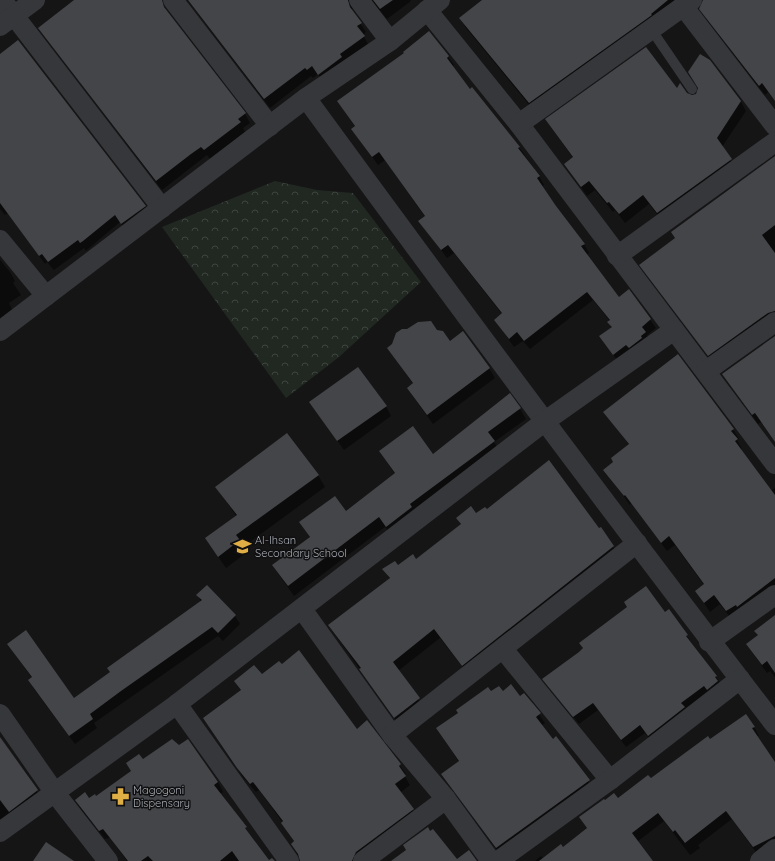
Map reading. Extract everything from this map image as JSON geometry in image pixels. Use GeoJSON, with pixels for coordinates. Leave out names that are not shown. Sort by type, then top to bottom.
{"type":"FeatureCollection","features":[{"type":"Feature","properties":{"kind":"street"},"geometry":{"type":"LineString","coordinates":[[2,0],[7,20],[162,208]]}},
{"type":"Feature","properties":{"kind":"street"},"geometry":{"type":"LineString","coordinates":[[7,20],[36,0]]}},
{"type":"Feature","properties":{"kind":"street"},"geometry":{"type":"LineString","coordinates":[[173,0],[270,126]]}},
{"type":"Feature","properties":{"kind":"street"},"geometry":{"type":"LineString","coordinates":[[359,0],[390,41]]}},
{"type":"Feature","properties":{"kind":"street"},"geometry":{"type":"LineString","coordinates":[[519,124],[688,3],[775,126]]}},
{"type":"Feature","properties":{"kind":"street"},"geometry":{"type":"LineString","coordinates":[[0,331],[306,98],[390,41],[434,5],[519,124],[617,256],[706,371],[775,464]]}},
{"type":"Feature","properties":{"kind":"street"},"geometry":{"type":"LineString","coordinates":[[306,98],[544,422],[775,726]]}},
{"type":"Feature","properties":{"kind":"street"},"geometry":{"type":"LineString","coordinates":[[617,256],[775,142]]}},
{"type":"Feature","properties":{"kind":"street"},"geometry":{"type":"LineString","coordinates":[[0,240],[46,296]]}},
{"type":"Feature","properties":{"kind":"street"},"geometry":{"type":"LineString","coordinates":[[706,371],[775,322]]}},
{"type":"Feature","properties":{"kind":"street"},"geometry":{"type":"LineString","coordinates":[[0,832],[176,704],[544,422],[674,330]]}},
{"type":"Feature","properties":{"kind":"street"},"geometry":{"type":"LineString","coordinates":[[392,735],[637,543]]}},
{"type":"Feature","properties":{"kind":"street"},"geometry":{"type":"LineString","coordinates":[[710,642],[775,595]]}},
{"type":"Feature","properties":{"kind":"street"},"geometry":{"type":"LineString","coordinates":[[302,608],[392,735],[446,799],[491,861]]}},
{"type":"Feature","properties":{"kind":"street"},"geometry":{"type":"LineString","coordinates":[[503,649],[610,780]]}},
{"type":"Feature","properties":{"kind":"street"},"geometry":{"type":"LineString","coordinates":[[498,861],[610,780],[740,679]]}},
{"type":"Feature","properties":{"kind":"street"},"geometry":{"type":"LineString","coordinates":[[176,704],[289,861]]}},
{"type":"Feature","properties":{"kind":"street"},"geometry":{"type":"LineString","coordinates":[[0,714],[55,793],[108,861]]}},
{"type":"Feature","properties":{"kind":"street"},"geometry":{"type":"LineString","coordinates":[[363,861],[446,799]]}},
{"type":"Feature","properties":{"kind":"street"},"geometry":{"type":"LineString","coordinates":[[760,861],[775,849]]}},
{"type":"Feature","properties":{"kind":"lane"},"geometry":{"type":"LineString","coordinates":[[651,29],[692,89]]}},
{"type":"Feature","properties":{"kind":"green space"},"geometry":{"type":"Polygon","coordinates":[[[275,181],[317,190],[353,193],[421,282],[339,357],[286,398],[162,227],[275,181]]]}},
{"type":"Feature","properties":{"kind":"building"},"geometry":{"type":"Polygon","coordinates":[[[74,0],[162,0],[164,7],[246,113],[238,119],[241,122],[204,150],[201,147],[156,181],[38,28],[74,0]]]}},
{"type":"Feature","properties":{"kind":"building"},"geometry":{"type":"Polygon","coordinates":[[[188,0],[348,0],[350,7],[362,23],[357,26],[365,36],[340,54],[342,57],[318,75],[312,66],[307,70],[305,68],[264,99],[188,0]]]}},
{"type":"Feature","properties":{"kind":"building"},"geometry":{"type":"Polygon","coordinates":[[[373,0],[393,0],[380,9],[373,0]]]}},
{"type":"Feature","properties":{"kind":"building"},"geometry":{"type":"Polygon","coordinates":[[[482,0],[668,0],[651,14],[652,15],[529,103],[459,18],[482,0]]]}},
{"type":"Feature","properties":{"kind":"building"},"geometry":{"type":"Polygon","coordinates":[[[703,0],[775,0],[775,101],[762,83],[759,86],[699,9],[703,0]]]}},
{"type":"Feature","properties":{"kind":"building"},"geometry":{"type":"Polygon","coordinates":[[[429,31],[449,56],[447,58],[470,89],[472,87],[520,147],[518,148],[540,176],[537,178],[585,244],[581,246],[619,297],[629,289],[651,319],[642,327],[646,332],[641,336],[642,338],[629,348],[626,345],[613,355],[599,336],[612,327],[607,322],[610,320],[587,292],[524,341],[517,332],[509,339],[494,320],[502,313],[448,245],[441,250],[418,221],[425,216],[379,152],[372,157],[351,129],[355,126],[337,101],[404,53],[403,52],[429,31]]]}},
{"type":"Feature","properties":{"kind":"building"},"geometry":{"type":"Polygon","coordinates":[[[18,40],[146,206],[121,224],[115,215],[83,241],[80,243],[78,240],[48,262],[42,254],[39,256],[0,203],[0,54],[18,40]]]}},
{"type":"Feature","properties":{"kind":"building"},"geometry":{"type":"Polygon","coordinates":[[[646,47],[677,88],[680,83],[687,93],[692,95],[696,94],[698,88],[688,72],[700,54],[710,60],[741,101],[717,138],[732,159],[657,213],[643,195],[619,214],[609,202],[607,203],[589,181],[581,187],[564,164],[573,157],[545,119],[646,47]]]}},
{"type":"Feature","properties":{"kind":"building"},"geometry":{"type":"Polygon","coordinates":[[[775,156],[775,225],[762,235],[775,253],[775,311],[768,313],[708,356],[639,265],[675,238],[671,232],[775,156]]]}},
{"type":"Feature","properties":{"kind":"building"},"geometry":{"type":"Polygon","coordinates":[[[431,321],[437,330],[443,331],[450,341],[463,331],[490,368],[427,415],[407,388],[413,383],[387,348],[392,344],[396,333],[402,329],[407,329],[418,322],[431,321]]]}},
{"type":"Feature","properties":{"kind":"building"},"geometry":{"type":"Polygon","coordinates":[[[775,336],[775,442],[755,413],[752,415],[722,374],[775,336]]]}},
{"type":"Feature","properties":{"kind":"building"},"geometry":{"type":"Polygon","coordinates":[[[678,354],[734,429],[731,431],[738,439],[735,441],[775,495],[775,578],[737,607],[736,605],[726,611],[714,595],[704,603],[695,591],[704,584],[669,536],[661,543],[625,495],[624,496],[603,470],[613,462],[611,458],[629,444],[603,412],[678,354]]]}},
{"type":"Feature","properties":{"kind":"building"},"geometry":{"type":"Polygon","coordinates":[[[358,367],[387,406],[337,441],[309,402],[358,367]]]}},
{"type":"Feature","properties":{"kind":"building"},"geometry":{"type":"Polygon","coordinates":[[[510,393],[521,408],[488,432],[495,441],[410,504],[412,507],[386,527],[379,517],[288,586],[272,565],[310,537],[299,522],[335,496],[346,511],[395,473],[379,451],[413,426],[433,454],[510,393]]]}},
{"type":"Feature","properties":{"kind":"building"},"geometry":{"type":"Polygon","coordinates":[[[287,433],[319,475],[236,535],[240,540],[218,557],[205,538],[237,515],[215,487],[287,433]]]}},
{"type":"Feature","properties":{"kind":"building"},"geometry":{"type":"Polygon","coordinates":[[[549,460],[614,546],[462,666],[434,629],[393,662],[420,698],[394,718],[359,669],[361,668],[328,625],[390,578],[382,569],[395,561],[398,565],[413,554],[416,559],[461,524],[456,518],[471,506],[476,513],[485,507],[487,509],[549,460]]]}},
{"type":"Feature","properties":{"kind":"building"},"geometry":{"type":"Polygon","coordinates":[[[207,585],[236,615],[218,633],[212,627],[121,691],[90,714],[93,719],[69,736],[28,680],[32,677],[7,644],[26,630],[74,698],[110,672],[107,668],[202,600],[196,595],[207,585]]]}},
{"type":"Feature","properties":{"kind":"building"},"geometry":{"type":"Polygon","coordinates":[[[646,586],[665,612],[669,609],[688,635],[686,636],[717,676],[715,677],[718,681],[707,690],[704,686],[681,703],[685,707],[648,736],[640,725],[621,740],[593,703],[573,717],[542,679],[579,652],[583,648],[579,643],[627,607],[624,602],[646,586]]]}},
{"type":"Feature","properties":{"kind":"building"},"geometry":{"type":"Polygon","coordinates":[[[775,615],[775,673],[767,661],[762,665],[746,644],[758,635],[754,631],[775,615]]]}},
{"type":"Feature","properties":{"kind":"building"},"geometry":{"type":"Polygon","coordinates":[[[299,650],[357,729],[367,720],[401,764],[399,766],[406,776],[395,784],[414,809],[356,852],[352,861],[300,861],[298,854],[291,844],[294,841],[281,823],[283,821],[253,782],[250,784],[237,768],[203,718],[241,690],[234,681],[254,665],[262,674],[279,661],[282,664],[299,650]]]}},
{"type":"Feature","properties":{"kind":"building"},"geometry":{"type":"Polygon","coordinates":[[[511,684],[520,696],[524,693],[541,713],[536,717],[553,739],[556,736],[590,780],[496,848],[441,774],[459,761],[436,728],[458,713],[456,710],[488,687],[491,691],[499,686],[503,691],[511,684]]]}},
{"type":"Feature","properties":{"kind":"building"},"geometry":{"type":"Polygon","coordinates":[[[746,714],[755,727],[752,728],[775,762],[775,836],[753,847],[726,811],[685,843],[675,830],[673,832],[658,813],[632,833],[653,861],[539,861],[561,844],[563,847],[587,828],[579,817],[604,799],[605,800],[614,793],[618,798],[648,775],[651,778],[708,736],[710,739],[746,714]]]}},
{"type":"Feature","properties":{"kind":"building"},"geometry":{"type":"Polygon","coordinates":[[[0,737],[38,790],[9,812],[0,800],[0,737]]]}},
{"type":"Feature","properties":{"kind":"building"},"geometry":{"type":"Polygon","coordinates":[[[172,739],[179,745],[188,739],[218,782],[214,785],[247,827],[245,828],[269,860],[272,858],[275,861],[239,861],[232,851],[220,861],[153,861],[148,856],[141,861],[128,861],[103,829],[99,831],[75,800],[85,792],[89,798],[95,794],[96,796],[131,771],[126,763],[139,754],[143,759],[172,739]]]}},
{"type":"Feature","properties":{"kind":"building"},"geometry":{"type":"Polygon","coordinates":[[[428,827],[430,831],[433,829],[457,859],[469,850],[477,861],[391,861],[406,850],[403,845],[428,827]]]}},
{"type":"Feature","properties":{"kind":"building"},"geometry":{"type":"Polygon","coordinates":[[[46,842],[74,861],[33,861],[46,842]]]}},
{"type":"Feature","properties":{"kind":"place","name":"Al-Ihsan Secondary School"},"geometry":{"type":"Point","coordinates":[242,546]}},
{"type":"Feature","properties":{"kind":"place","name":"Magogoni Dispensary"},"geometry":{"type":"Point","coordinates":[120,796]}}]}
